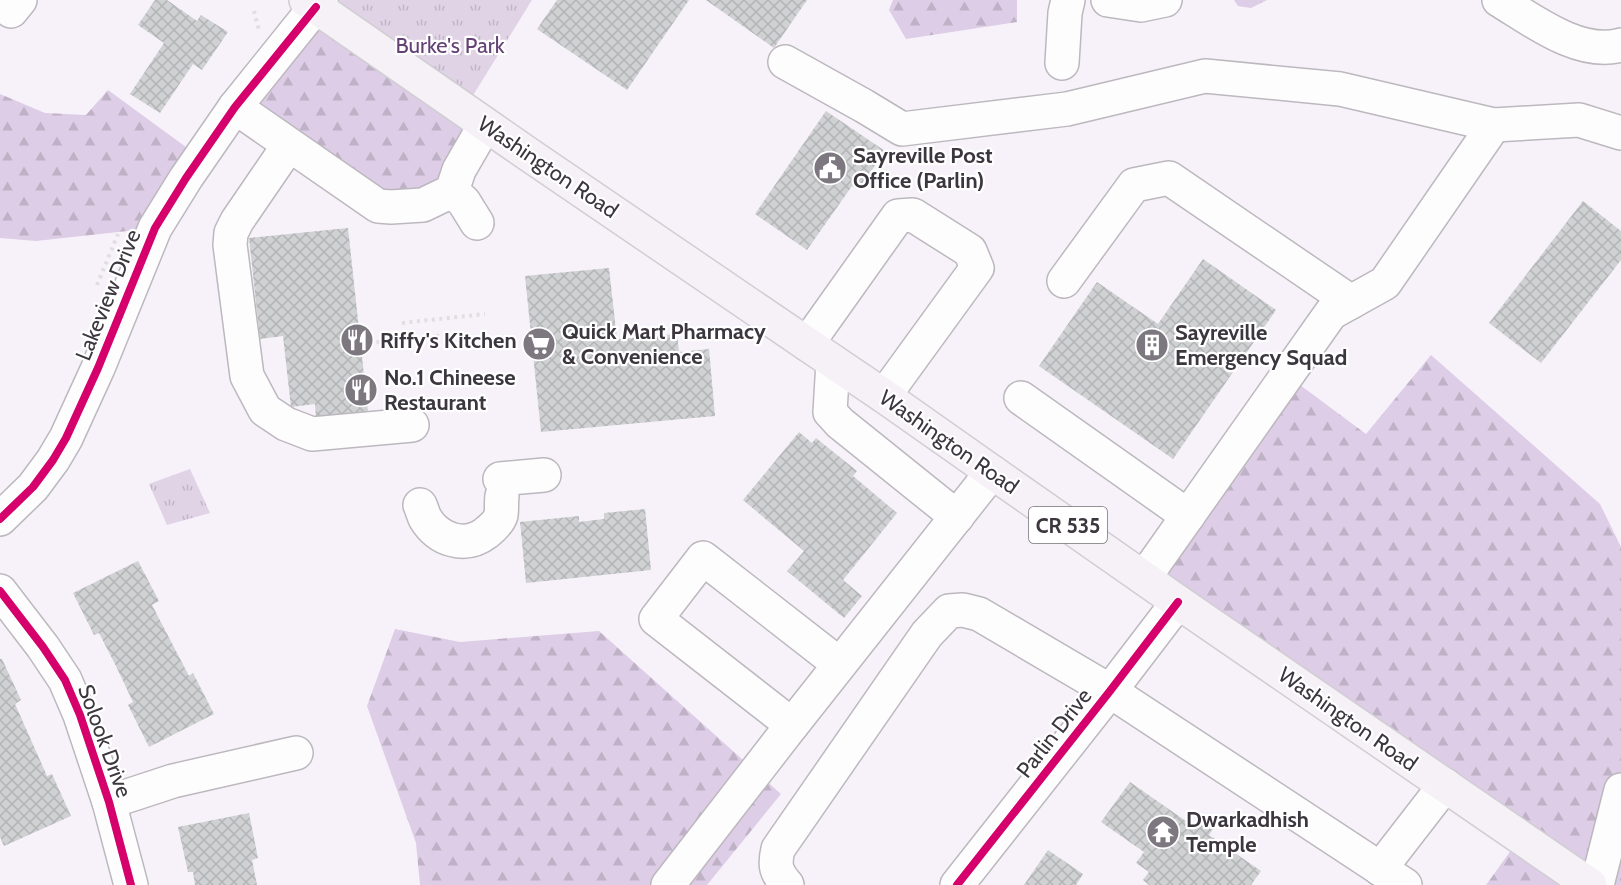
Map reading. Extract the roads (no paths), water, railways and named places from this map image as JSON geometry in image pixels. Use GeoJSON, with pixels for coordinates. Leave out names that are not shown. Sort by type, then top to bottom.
{"type":"FeatureCollection","features":[{"type":"Feature","properties":{"kind":"main road","name":"Washington Road"},"geometry":{"type":"LineString","coordinates":[[314,2],[485,125],[885,396],[1178,602],[1590,885]]}},
{"type":"Feature","properties":{"kind":"street"},"geometry":{"type":"LineString","coordinates":[[1062,63],[1068,0]]}},
{"type":"Feature","properties":{"kind":"street"},"geometry":{"type":"LineString","coordinates":[[1108,0],[1141,4],[1165,0]]}},
{"type":"Feature","properties":{"kind":"street"},"geometry":{"type":"LineString","coordinates":[[1499,0],[1560,37],[1583,45],[1618,43]]}},
{"type":"Feature","properties":{"kind":"street","name":"Lakeview Drive"},"geometry":{"type":"LineString","coordinates":[[0,519],[33,487],[66,438],[98,368],[155,228],[235,107],[314,2]]}},
{"type":"Feature","properties":{"kind":"street"},"geometry":{"type":"LineString","coordinates":[[785,62],[902,129],[1067,109],[1205,76],[1340,89],[1494,125],[1579,120],[1621,133]]}},
{"type":"Feature","properties":{"kind":"street"},"geometry":{"type":"LineString","coordinates":[[235,107],[378,206],[391,207],[423,205],[452,191],[459,170],[485,125]]}},
{"type":"Feature","properties":{"kind":"street"},"geometry":{"type":"LineString","coordinates":[[1144,578],[1331,313],[1385,283],[1494,125]]}},
{"type":"Feature","properties":{"kind":"street"},"geometry":{"type":"LineString","coordinates":[[289,145],[231,233],[230,245],[247,376],[265,410],[286,424],[312,434],[412,425]]}},
{"type":"Feature","properties":{"kind":"street"},"geometry":{"type":"LineString","coordinates":[[1064,281],[1134,185],[1169,178],[1351,302]]}},
{"type":"Feature","properties":{"kind":"street"},"geometry":{"type":"LineString","coordinates":[[452,191],[464,202],[477,223]]}},
{"type":"Feature","properties":{"kind":"street"},"geometry":{"type":"LineString","coordinates":[[885,396],[977,268],[970,251],[912,215],[897,216],[820,353],[830,412],[840,423],[957,517]]}},
{"type":"Feature","properties":{"kind":"street"},"geometry":{"type":"LineString","coordinates":[[1021,398],[1188,516]]}},
{"type":"Feature","properties":{"kind":"street"},"geometry":{"type":"LineString","coordinates":[[668,885],[839,664],[992,472]]}},
{"type":"Feature","properties":{"kind":"street"},"geometry":{"type":"LineString","coordinates":[[420,504],[424,518],[437,532],[448,539],[460,542],[472,541],[495,525],[501,515],[501,487],[544,475]]}},
{"type":"Feature","properties":{"kind":"street"},"geometry":{"type":"LineString","coordinates":[[792,725],[656,619],[703,558],[839,664]]}},
{"type":"Feature","properties":{"kind":"street","name":"Solook Drive"},"geometry":{"type":"LineString","coordinates":[[0,591],[43,647],[64,680],[80,715],[109,802],[131,885]]}},
{"type":"Feature","properties":{"kind":"street","name":"Parlin Drive"},"geometry":{"type":"LineString","coordinates":[[957,885],[1178,602]]}},
{"type":"Feature","properties":{"kind":"street"},"geometry":{"type":"LineString","coordinates":[[787,885],[780,876],[775,863],[778,849],[927,634],[949,611],[963,610],[979,614],[1110,691],[1392,877],[1445,785]]}},
{"type":"Feature","properties":{"kind":"street"},"geometry":{"type":"LineString","coordinates":[[109,802],[172,781],[296,753]]}},
{"type":"Feature","properties":{"kind":"street"},"geometry":{"type":"LineString","coordinates":[[1597,885],[1621,790]]}},
{"type":"Feature","properties":{"kind":"place","name":"Sayreville Post Office (Parlin)"},"geometry":{"type":"Point","coordinates":[830,168]}},
{"type":"Feature","properties":{"kind":"place","name":"Riffy's Kitchen"},"geometry":{"type":"Point","coordinates":[357,340]}},
{"type":"Feature","properties":{"kind":"place","name":"Quick Mart Pharmacy & Convenience"},"geometry":{"type":"Point","coordinates":[539,344]}},
{"type":"Feature","properties":{"kind":"place","name":"Sayreville Emergency Squad"},"geometry":{"type":"Point","coordinates":[1152,345]}},
{"type":"Feature","properties":{"kind":"place","name":"No.1 Chineese Restaurant"},"geometry":{"type":"Point","coordinates":[361,390]}},
{"type":"Feature","properties":{"kind":"place","name":"Dwarkadhish Temple"},"geometry":{"type":"Point","coordinates":[1163,832]}},
{"type":"Feature","properties":{"kind":"park label","name":"Burke's Park"},"geometry":{"type":"Point","coordinates":[450,45]}}]}
